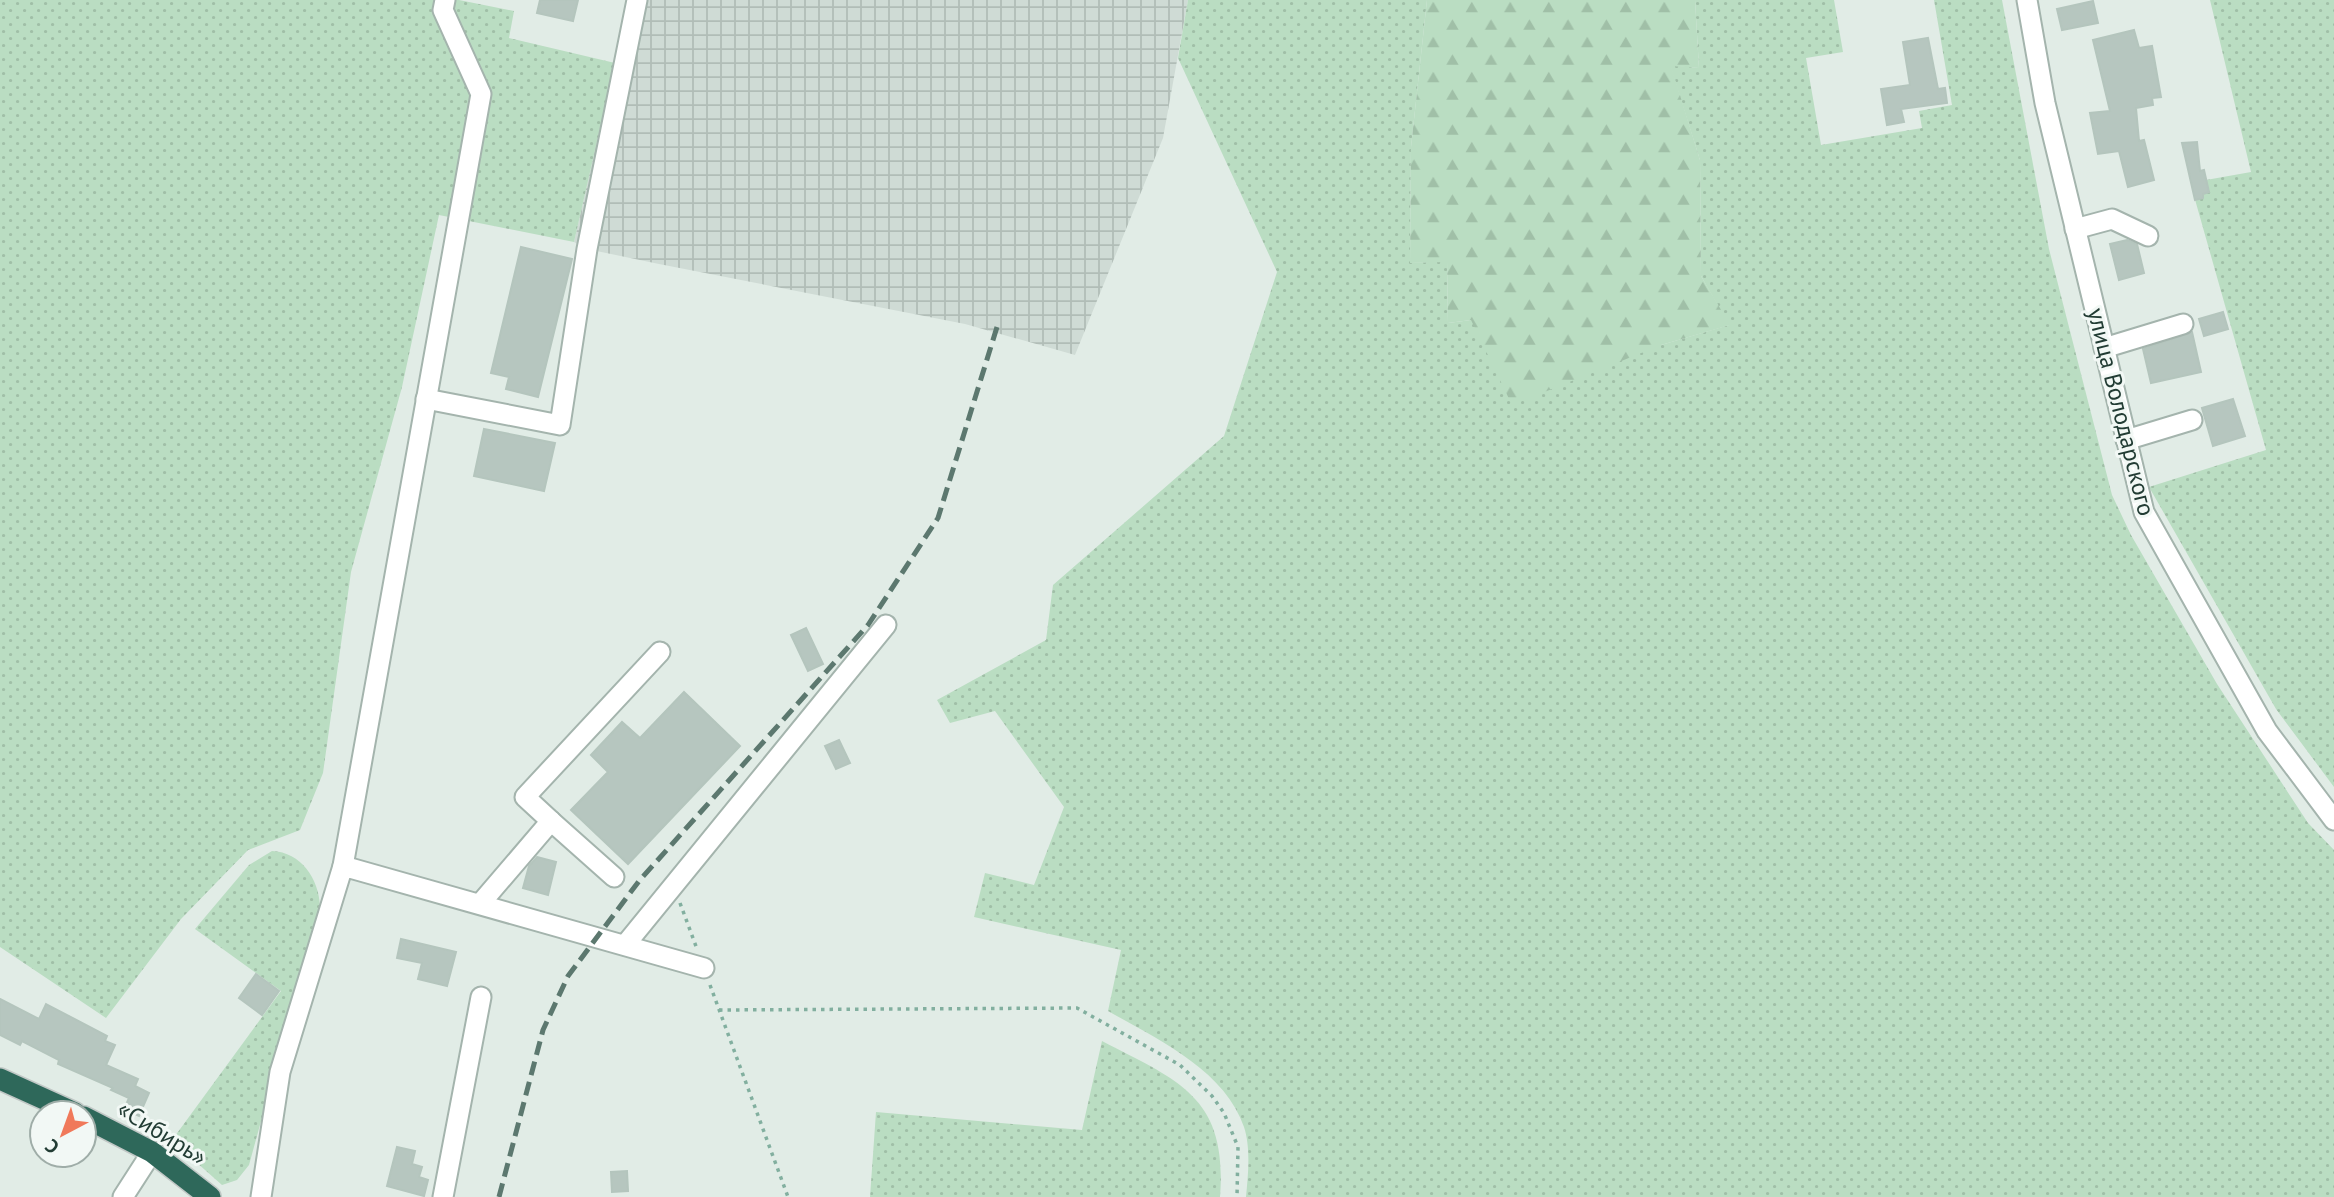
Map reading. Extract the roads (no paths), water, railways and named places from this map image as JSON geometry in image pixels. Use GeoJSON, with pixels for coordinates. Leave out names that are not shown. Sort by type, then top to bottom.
{"type":"FeatureCollection","features":[{"type":"Feature","properties":{"kind":"highway"},"geometry":{"type":"LineString","coordinates":[[0,1079],[44,1099]]}},
{"type":"Feature","properties":{"kind":"highway","name":"«Сибирь»"},"geometry":{"type":"LineString","coordinates":[[98,1124],[152,1152],[211,1197]]}},
{"type":"Feature","properties":{"kind":"street"},"geometry":{"type":"LineString","coordinates":[[261,1197],[280,1072],[343,866],[481,94],[443,10],[445,0]]}},
{"type":"Feature","properties":{"kind":"street"},"geometry":{"type":"LineString","coordinates":[[426,399],[560,425],[587,248],[637,0]]}},
{"type":"Feature","properties":{"kind":"street","name":"улица Володарского"},"geometry":{"type":"LineString","coordinates":[[2027,0],[2045,103],[2126,440],[2151,530],[2267,731],[2334,820]]}},
{"type":"Feature","properties":{"kind":"street"},"geometry":{"type":"LineString","coordinates":[[2075,229],[2112,219],[2148,236]]}},
{"type":"Feature","properties":{"kind":"street"},"geometry":{"type":"LineString","coordinates":[[2104,348],[2183,324]]}},
{"type":"Feature","properties":{"kind":"street"},"geometry":{"type":"LineString","coordinates":[[2126,440],[2192,419]]}},
{"type":"Feature","properties":{"kind":"street"},"geometry":{"type":"LineString","coordinates":[[625,945],[886,625]]}},
{"type":"Feature","properties":{"kind":"street"},"geometry":{"type":"LineString","coordinates":[[614,877],[525,797],[660,652]]}},
{"type":"Feature","properties":{"kind":"street"},"geometry":{"type":"LineString","coordinates":[[480,904],[551,821]]}},
{"type":"Feature","properties":{"kind":"street"},"geometry":{"type":"LineString","coordinates":[[343,866],[704,968]]}},
{"type":"Feature","properties":{"kind":"street"},"geometry":{"type":"LineString","coordinates":[[443,1197],[481,997]]}},
{"type":"Feature","properties":{"kind":"street"},"geometry":{"type":"LineString","coordinates":[[123,1197],[152,1152]]}},
{"type":"Feature","properties":{"kind":"railway"},"geometry":{"type":"LineString","coordinates":[[499,1197],[543,1030],[568,976],[639,881],[868,625],[938,518],[997,327]]}}]}
